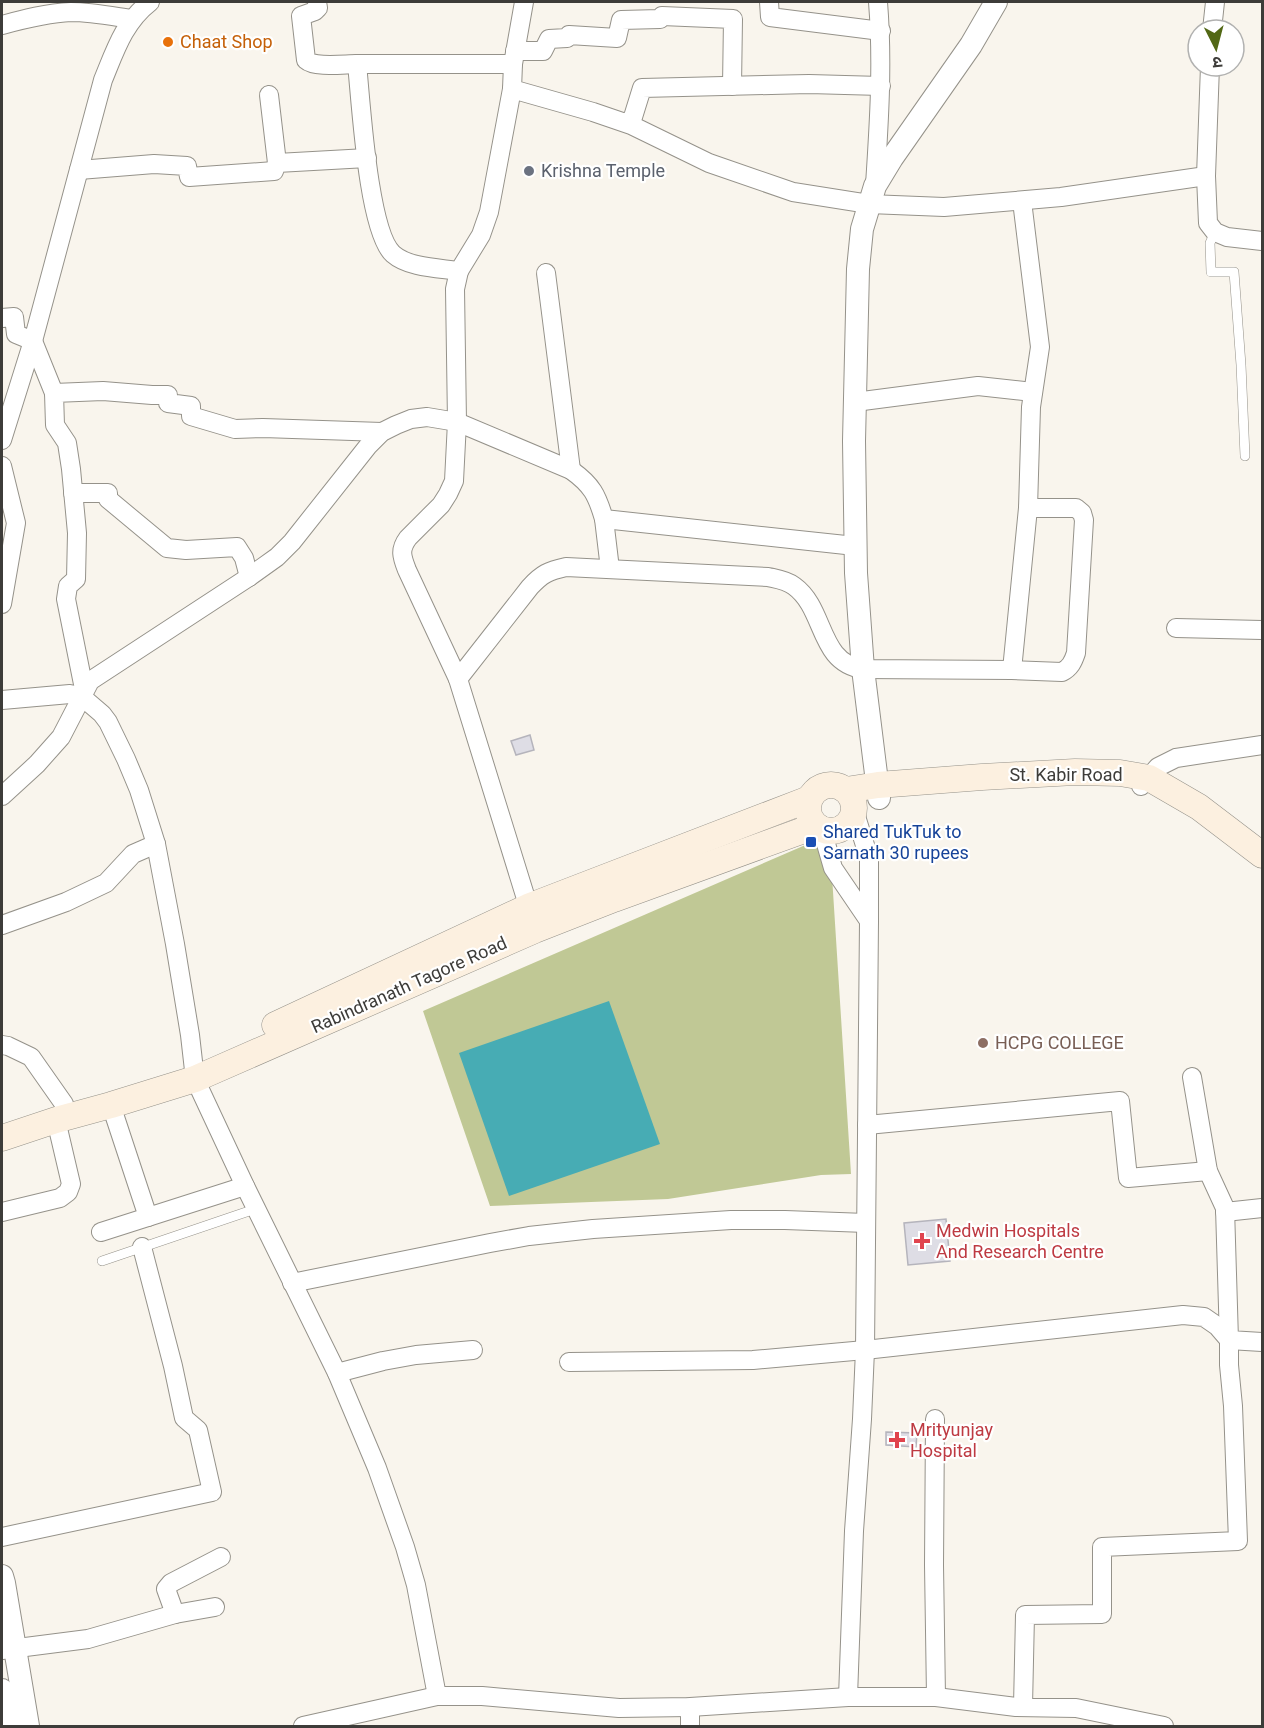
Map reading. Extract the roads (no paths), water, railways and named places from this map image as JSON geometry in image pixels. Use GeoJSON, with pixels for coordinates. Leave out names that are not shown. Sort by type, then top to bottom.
{"type":"FeatureCollection","features":[{"type":"Feature","properties":{"kind":"main road","name":"St. Kabir Road"},"geometry":{"type":"LineString","coordinates":[[1144,783],[1263,869]]}},
{"type":"Feature","properties":{"kind":"main road","name":"St. Kabir Road"},"geometry":{"type":"LineString","coordinates":[[851,801],[879,792],[908,793],[1073,784],[1144,783],[1199,807],[1263,855]]}},
{"type":"Feature","properties":{"kind":"main road","name":"Rabindranath Tagore Road"},"geometry":{"type":"LineString","coordinates":[[2,1124],[60,1112],[111,1105],[194,1071],[532,919],[809,799],[818,788],[840,786],[851,801],[849,823],[837,831],[819,828],[625,895],[532,919]]}},
{"type":"Feature","properties":{"kind":"main road"},"geometry":{"type":"LineString","coordinates":[[809,799],[808,814],[811,821],[819,828]]}},
{"type":"Feature","properties":{"kind":"main road","name":"Rabindranath Tagore Road"},"geometry":{"type":"LineString","coordinates":[[2,1138],[60,1112],[194,1071]]}},
{"type":"Feature","properties":{"kind":"street"},"geometry":{"type":"LineString","coordinates":[[317,2],[318,8],[315,11],[301,16],[306,60],[317,64],[514,58],[543,51],[549,39],[567,38],[569,35],[617,38],[621,20],[660,19],[662,16],[733,19],[732,86]]}},
{"type":"Feature","properties":{"kind":"street"},"geometry":{"type":"LineString","coordinates":[[524,2],[514,58],[512,89],[489,212],[481,235],[459,271],[455,289],[457,422],[454,481],[441,504],[408,538],[401,551],[407,570],[458,679],[532,919]]}},
{"type":"Feature","properties":{"kind":"street"},"geometry":{"type":"LineString","coordinates":[[770,2],[771,17],[881,32]]}},
{"type":"Feature","properties":{"kind":"street"},"geometry":{"type":"LineString","coordinates":[[878,2],[881,32],[881,86],[872,195],[862,229],[858,269],[854,441],[858,606],[863,669],[879,792]]}},
{"type":"Feature","properties":{"kind":"street"},"geometry":{"type":"LineString","coordinates":[[872,195],[892,158],[971,45],[996,2]]}},
{"type":"Feature","properties":{"kind":"street"},"geometry":{"type":"LineString","coordinates":[[1213,18],[1215,2]]}},
{"type":"Feature","properties":{"kind":"street"},"geometry":{"type":"LineString","coordinates":[[2,25],[70,12],[101,15],[142,7]]}},
{"type":"Feature","properties":{"kind":"street"},"geometry":{"type":"LineString","coordinates":[[2,440],[33,341],[103,80],[118,42],[142,7]]}},
{"type":"Feature","properties":{"kind":"street"},"geometry":{"type":"LineString","coordinates":[[357,64],[376,216],[386,247],[395,256],[411,263],[459,271]]}},
{"type":"Feature","properties":{"kind":"street"},"geometry":{"type":"LineString","coordinates":[[1210,78],[1206,176],[1208,223],[1215,232],[1227,237],[1263,241]]}},
{"type":"Feature","properties":{"kind":"street"},"geometry":{"type":"LineString","coordinates":[[627,123],[633,117],[642,88],[809,84],[881,86]]}},
{"type":"Feature","properties":{"kind":"street"},"geometry":{"type":"LineString","coordinates":[[512,89],[627,123],[710,163],[793,192],[872,195],[944,207],[1061,197],[1206,176]]}},
{"type":"Feature","properties":{"kind":"street"},"geometry":{"type":"LineString","coordinates":[[79,170],[154,164],[187,166],[189,177],[274,171],[277,163],[269,95]]}},
{"type":"Feature","properties":{"kind":"street"},"geometry":{"type":"LineString","coordinates":[[277,163],[367,158]]}},
{"type":"Feature","properties":{"kind":"street"},"geometry":{"type":"LineString","coordinates":[[1012,670],[1028,508],[1031,407],[1040,347],[1022,201]]}},
{"type":"Feature","properties":{"kind":"street"},"geometry":{"type":"LineString","coordinates":[[546,273],[571,470]]}},
{"type":"Feature","properties":{"kind":"street"},"geometry":{"type":"LineString","coordinates":[[2,318],[14,317],[16,334],[33,341],[54,393],[55,425],[67,443],[77,533],[75,579],[68,586],[66,599],[83,693],[102,714],[115,735],[139,790],[156,844],[175,944],[194,1071],[244,1186],[337,1373],[377,1468],[405,1546],[416,1585],[437,1696]]}},
{"type":"Feature","properties":{"kind":"street"},"geometry":{"type":"LineString","coordinates":[[855,402],[978,386],[1033,392]]}},
{"type":"Feature","properties":{"kind":"street"},"geometry":{"type":"LineString","coordinates":[[54,393],[103,391],[168,395],[168,403],[191,406],[191,416],[235,429],[382,432]]}},
{"type":"Feature","properties":{"kind":"street"},"geometry":{"type":"LineString","coordinates":[[2,796],[38,764],[61,737],[83,693],[95,676],[277,557],[292,542],[368,446],[382,432],[396,424],[427,417],[457,422],[571,470],[586,481],[598,498],[604,519],[610,569]]}},
{"type":"Feature","properties":{"kind":"street"},"geometry":{"type":"LineString","coordinates":[[2,466],[16,523],[2,604]]}},
{"type":"Feature","properties":{"kind":"street"},"geometry":{"type":"LineString","coordinates":[[73,493],[108,494],[108,499],[167,548],[186,550],[237,547],[244,558],[249,577]]}},
{"type":"Feature","properties":{"kind":"street"},"geometry":{"type":"LineString","coordinates":[[458,679],[542,574],[566,567],[768,577],[782,580],[795,587],[806,600],[835,654],[843,663],[852,668],[1062,672],[1068,669],[1076,654],[1084,520],[1082,513],[1076,508],[1028,508]]}},
{"type":"Feature","properties":{"kind":"street"},"geometry":{"type":"LineString","coordinates":[[604,519],[855,546]]}},
{"type":"Feature","properties":{"kind":"street"},"geometry":{"type":"LineString","coordinates":[[1176,628],[1263,630]]}},
{"type":"Feature","properties":{"kind":"street"},"geometry":{"type":"LineString","coordinates":[[2,700],[83,693]]}},
{"type":"Feature","properties":{"kind":"street"},"geometry":{"type":"LineString","coordinates":[[1144,783],[1158,767],[1176,758],[1263,745]]}},
{"type":"Feature","properties":{"kind":"street"},"geometry":{"type":"LineString","coordinates":[[848,1697],[854,1531],[865,1350],[869,921],[869,858],[851,801]]}},
{"type":"Feature","properties":{"kind":"street"},"geometry":{"type":"LineString","coordinates":[[819,828],[833,868],[869,921]]}},
{"type":"Feature","properties":{"kind":"street"},"geometry":{"type":"LineString","coordinates":[[2,925],[66,902],[106,883],[133,854],[156,844]]}},
{"type":"Feature","properties":{"kind":"street"},"geometry":{"type":"LineString","coordinates":[[2,1046],[8,1046],[31,1057],[60,1112],[71,1184],[68,1192],[60,1198],[2,1212]]}},
{"type":"Feature","properties":{"kind":"street"},"geometry":{"type":"LineString","coordinates":[[1023,1706],[1025,1616],[1102,1614],[1102,1547],[1238,1541],[1225,1208],[1208,1171],[1192,1077]]}},
{"type":"Feature","properties":{"kind":"street"},"geometry":{"type":"LineString","coordinates":[[867,1125],[1120,1101],[1128,1178],[1208,1171]]}},
{"type":"Feature","properties":{"kind":"street"},"geometry":{"type":"LineString","coordinates":[[111,1105],[147,1217]]}},
{"type":"Feature","properties":{"kind":"street"},"geometry":{"type":"LineString","coordinates":[[101,1232],[244,1186]]}},
{"type":"Feature","properties":{"kind":"street"},"geometry":{"type":"LineString","coordinates":[[1225,1212],[1263,1208]]}},
{"type":"Feature","properties":{"kind":"street"},"geometry":{"type":"LineString","coordinates":[[292,1282],[500,1241],[593,1229],[731,1220],[867,1223]]}},
{"type":"Feature","properties":{"kind":"street"},"geometry":{"type":"LineString","coordinates":[[2,1537],[212,1492],[198,1430],[184,1418],[142,1247]]}},
{"type":"Feature","properties":{"kind":"street"},"geometry":{"type":"LineString","coordinates":[[568,1362],[753,1360],[1183,1315],[1204,1317],[1217,1326],[1229,1340],[1263,1342]]}},
{"type":"Feature","properties":{"kind":"street"},"geometry":{"type":"LineString","coordinates":[[337,1373],[416,1355],[473,1350]]}},
{"type":"Feature","properties":{"kind":"street"},"geometry":{"type":"LineString","coordinates":[[935,1419],[936,1697]]}},
{"type":"Feature","properties":{"kind":"street"},"geometry":{"type":"LineString","coordinates":[[175,1614],[166,1589],[171,1582],[221,1557]]}},
{"type":"Feature","properties":{"kind":"street"},"geometry":{"type":"LineString","coordinates":[[2,1576],[8,1650],[28,1726]]}},
{"type":"Feature","properties":{"kind":"street"},"geometry":{"type":"LineString","coordinates":[[8,1650],[88,1639],[175,1614],[215,1607]]}},
{"type":"Feature","properties":{"kind":"street"},"geometry":{"type":"LineString","coordinates":[[2,1690],[7,1726]]}},
{"type":"Feature","properties":{"kind":"street"},"geometry":{"type":"LineString","coordinates":[[303,1726],[437,1696],[482,1696],[619,1708],[690,1707],[848,1697],[936,1697],[1023,1706],[1076,1708],[1164,1726]]}},
{"type":"Feature","properties":{"kind":"street"},"geometry":{"type":"LineString","coordinates":[[690,1707],[690,1726]]}},
{"type":"Feature","properties":{"kind":"lane"},"geometry":{"type":"LineString","coordinates":[[1215,232],[1210,243],[1210,272],[1234,272],[1245,456]]}},
{"type":"Feature","properties":{"kind":"lane"},"geometry":{"type":"LineString","coordinates":[[102,1261],[255,1209]]}},
{"type":"Feature","properties":{"kind":"water"},"geometry":{"type":"Polygon","coordinates":[[[609,1001],[660,1144],[509,1196],[459,1053],[609,1001]]]}},
{"type":"Feature","properties":{"kind":"place","name":"Chaat Shop"},"geometry":{"type":"Point","coordinates":[168,42]}},
{"type":"Feature","properties":{"kind":"place","name":"Krishna Temple"},"geometry":{"type":"Point","coordinates":[529,171]}},
{"type":"Feature","properties":{"kind":"place","name":"Shared TukTuk to Sarnath 30 rupees"},"geometry":{"type":"Point","coordinates":[811,842]}},
{"type":"Feature","properties":{"kind":"place","name":"HCPG COLLEGE"},"geometry":{"type":"Point","coordinates":[983,1043]}},
{"type":"Feature","properties":{"kind":"place","name":"Medwin Hospitals And Research Centre"},"geometry":{"type":"Point","coordinates":[922,1241]}},
{"type":"Feature","properties":{"kind":"place","name":"Mrityunjay Hospital"},"geometry":{"type":"Point","coordinates":[897,1440]}}]}
